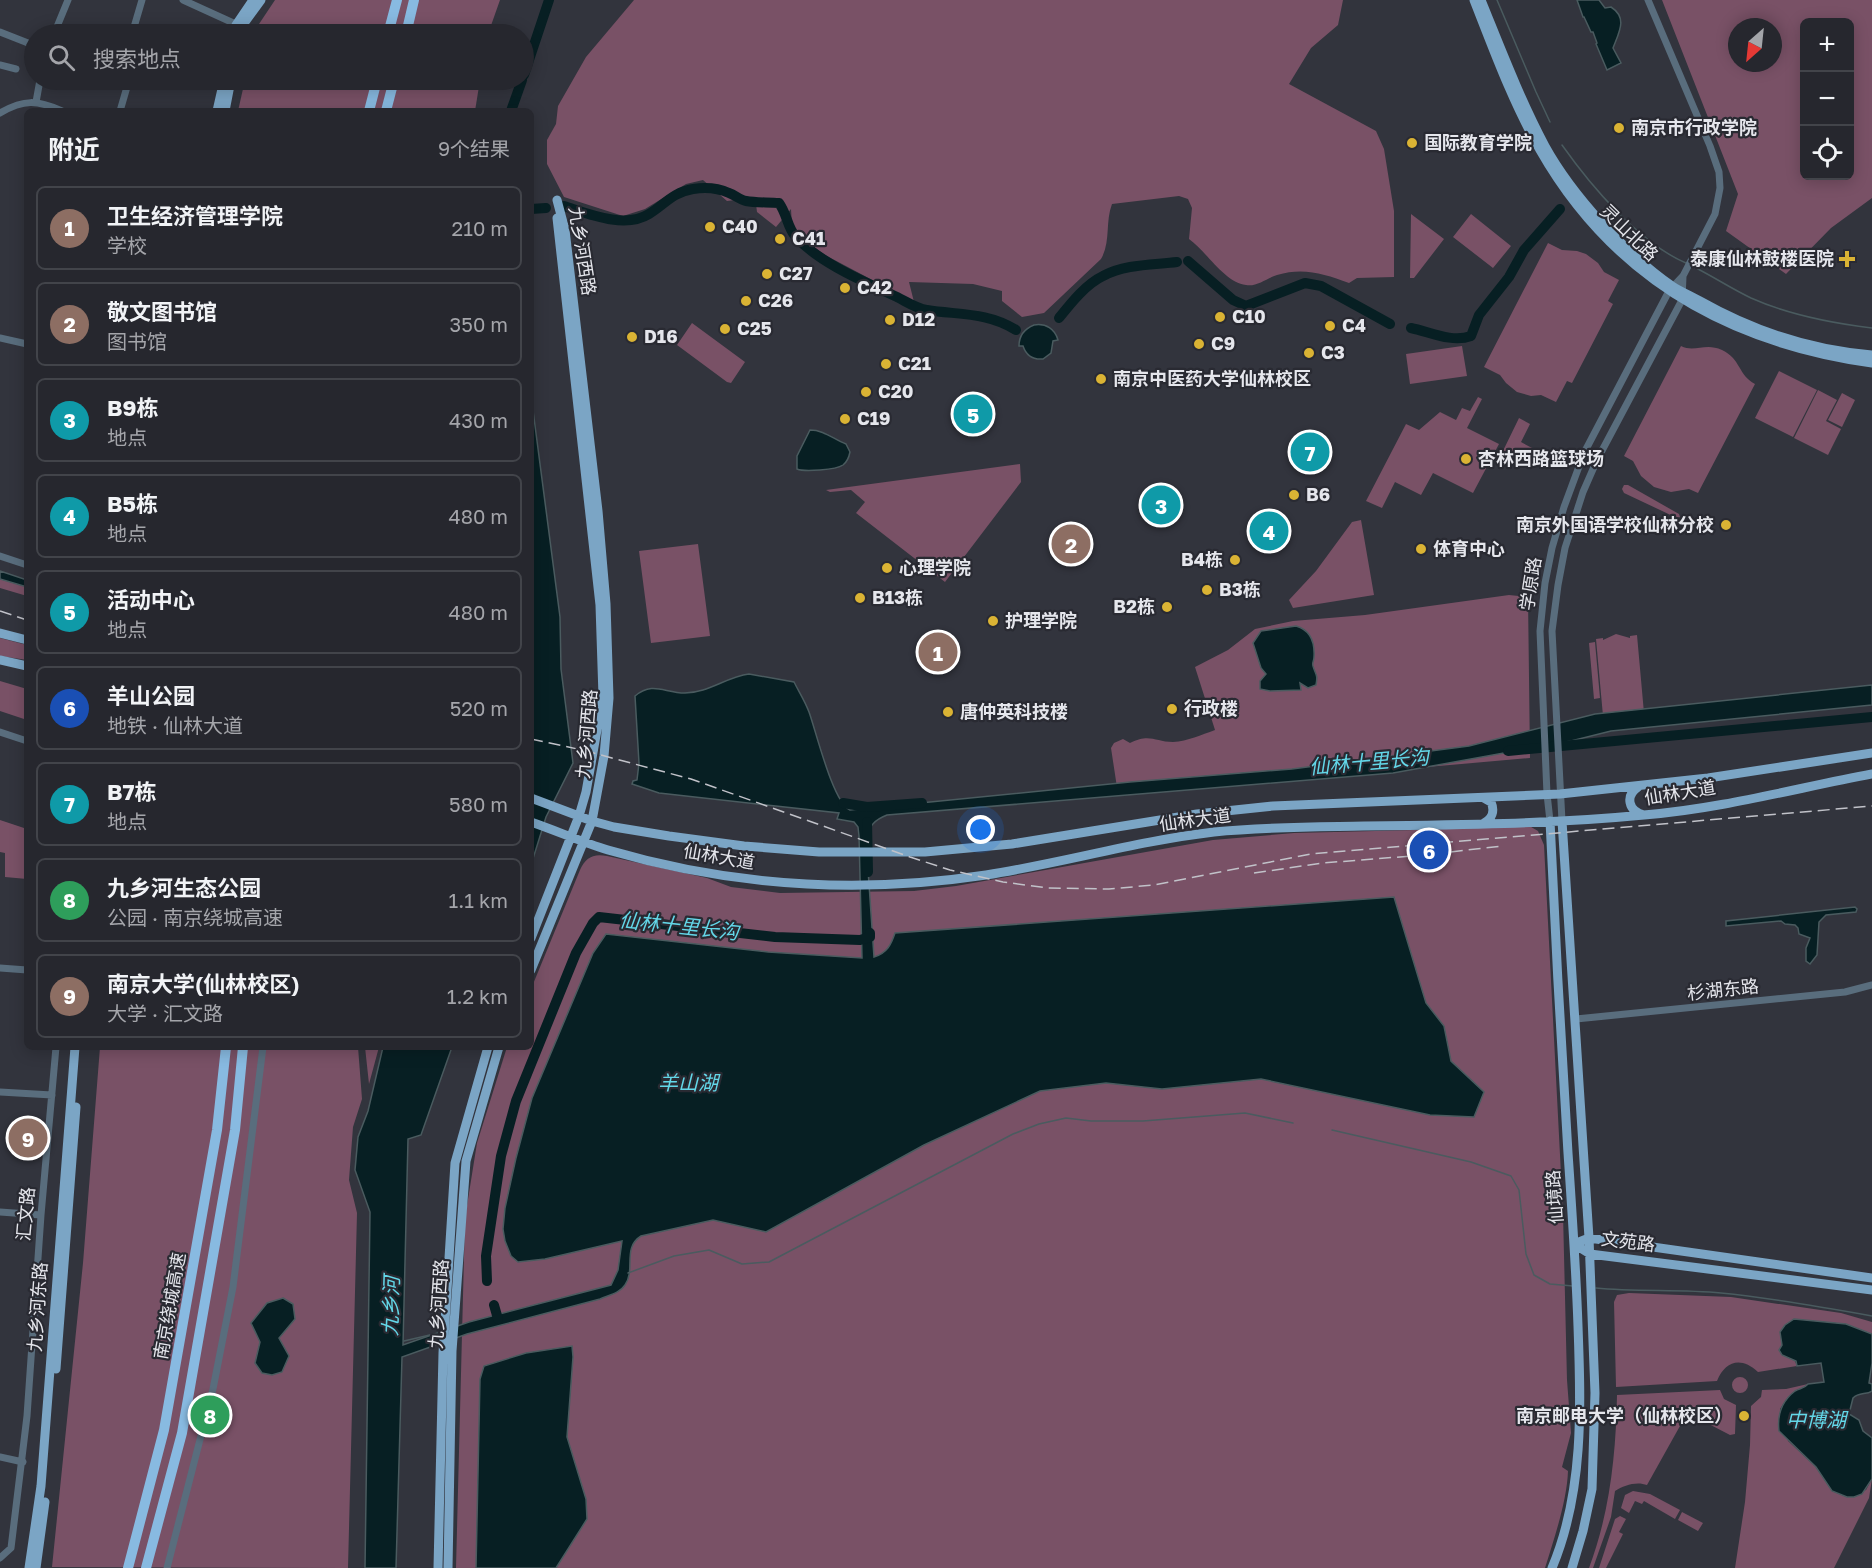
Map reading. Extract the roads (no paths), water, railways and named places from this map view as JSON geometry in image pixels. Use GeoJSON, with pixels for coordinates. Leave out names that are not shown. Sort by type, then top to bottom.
{"type":"FeatureCollection","features":[{"type":"Feature","properties":{"kind":"highway"},"geometry":{"type":"LineString","coordinates":[[391,24],[397,0]]}},
{"type":"Feature","properties":{"kind":"highway"},"geometry":{"type":"LineString","coordinates":[[408,24],[414,0]]}},
{"type":"Feature","properties":{"kind":"highway"},"geometry":{"type":"LineString","coordinates":[[370,108],[374,90]]}},
{"type":"Feature","properties":{"kind":"highway"},"geometry":{"type":"LineString","coordinates":[[387,108],[391,90]]}},
{"type":"Feature","properties":{"kind":"highway","name":"南京绕城高速"},"geometry":{"type":"LineString","coordinates":[[128,1568],[164,1431],[217,1130],[226,1050]]}},
{"type":"Feature","properties":{"kind":"highway","name":"南京绕城高速"},"geometry":{"type":"LineString","coordinates":[[146,1568],[182,1433],[235,1130],[243,1050]]}},
{"type":"Feature","properties":{"kind":"main road"},"geometry":{"type":"LineString","coordinates":[[241,24],[253,0]]}},
{"type":"Feature","properties":{"kind":"main road"},"geometry":{"type":"LineString","coordinates":[[243,24],[261,0]]}},
{"type":"Feature","properties":{"kind":"main road","name":"灵山北路"},"geometry":{"type":"LineString","coordinates":[[1474,0],[1509,88],[1539,150],[1580,209],[1613,244],[1671,289],[1720,321],[1773,342],[1810,352],[1872,363]]}},
{"type":"Feature","properties":{"kind":"main road","name":"灵山北路"},"geometry":{"type":"LineString","coordinates":[[1481,0],[1545,147],[1562,173],[1603,224],[1671,289]]}},
{"type":"Feature","properties":{"kind":"main road"},"geometry":{"type":"LineString","coordinates":[[218,108],[222,90]]}},
{"type":"Feature","properties":{"kind":"main road"},"geometry":{"type":"LineString","coordinates":[[226,108],[229,90]]}},
{"type":"Feature","properties":{"kind":"main road","name":"九乡河西路"},"geometry":{"type":"LineString","coordinates":[[534,930],[579,816],[586,792],[603,696],[600,605],[567,315],[557,200],[565,230],[598,511],[606,604],[609,698],[604,756],[592,821],[534,963]]}},
{"type":"Feature","properties":{"kind":"main road","name":"灵山北路"},"geometry":{"type":"LineString","coordinates":[[1683,296],[1773,335],[1820,348],[1872,355]]}},
{"type":"Feature","properties":{"kind":"main road"},"geometry":{"type":"LineString","coordinates":[[0,633],[24,639]]}},
{"type":"Feature","properties":{"kind":"main road"},"geometry":{"type":"LineString","coordinates":[[0,660],[24,665]]}},
{"type":"Feature","properties":{"kind":"main road","name":"仙林大道"},"geometry":{"type":"LineString","coordinates":[[534,799],[614,827],[744,846],[819,852],[973,849],[1197,814],[1273,806],[1560,794],[1708,778],[1872,753]]}},
{"type":"Feature","properties":{"kind":"main road","name":"仙林大道"},"geometry":{"type":"LineString","coordinates":[[534,823],[584,842],[651,862],[754,880],[801,884],[876,884],[988,875],[1042,866],[1089,854],[1215,832],[1562,821],[1646,815],[1702,807],[1872,774]]}},
{"type":"Feature","properties":{"kind":"main road"},"geometry":{"type":"LineString","coordinates":[[1641,786],[1631,793],[1629,802],[1636,813],[1646,815]]}},
{"type":"Feature","properties":{"kind":"main road"},"geometry":{"type":"LineString","coordinates":[[1482,798],[1488,800],[1493,808],[1491,817],[1484,823]]}},
{"type":"Feature","properties":{"kind":"main road","name":"仙境路"},"geometry":{"type":"LineString","coordinates":[[1550,821],[1581,1397],[1578,1466],[1565,1529],[1552,1568]]}},
{"type":"Feature","properties":{"kind":"main road","name":"仙境路"},"geometry":{"type":"LineString","coordinates":[[1562,821],[1590,1254],[1595,1393],[1593,1479],[1583,1531],[1572,1568]]}},
{"type":"Feature","properties":{"kind":"main road","name":"九乡河东路"},"geometry":{"type":"LineString","coordinates":[[29,1568],[41,1486],[75,1050]]}},
{"type":"Feature","properties":{"kind":"main road","name":"九乡河东路"},"geometry":{"type":"LineString","coordinates":[[36,1568],[49,1465],[80,1050]]}},
{"type":"Feature","properties":{"kind":"main road","name":"九乡河西路"},"geometry":{"type":"LineString","coordinates":[[438,1568],[454,1163],[487,1050]]}},
{"type":"Feature","properties":{"kind":"main road","name":"九乡河西路"},"geometry":{"type":"LineString","coordinates":[[450,1307],[466,1161],[498,1050]]}},
{"type":"Feature","properties":{"kind":"main road","name":"文苑路"},"geometry":{"type":"LineString","coordinates":[[1574,1244],[1589,1238],[1872,1278]]}},
{"type":"Feature","properties":{"kind":"main road","name":"文苑路"},"geometry":{"type":"LineString","coordinates":[[1574,1244],[1590,1254],[1872,1290]]}},
{"type":"Feature","properties":{"kind":"main road","name":"九乡河西路"},"geometry":{"type":"LineString","coordinates":[[447,1352],[448,1568]]}},
{"type":"Feature","properties":{"kind":"street"},"geometry":{"type":"LineString","coordinates":[[58,24],[68,0]]}},
{"type":"Feature","properties":{"kind":"street"},"geometry":{"type":"LineString","coordinates":[[135,24],[142,0]]}},
{"type":"Feature","properties":{"kind":"street"},"geometry":{"type":"LineString","coordinates":[[183,0],[220,16],[230,24]]}},
{"type":"Feature","properties":{"kind":"street","name":"学原路"},"geometry":{"type":"LineString","coordinates":[[1550,821],[1546,794],[1540,631],[1545,583],[1552,548],[1584,453],[1671,289],[1683,276],[1693,258],[1715,214],[1720,188],[1719,172],[1710,146],[1648,0]]}},
{"type":"Feature","properties":{"kind":"street"},"geometry":{"type":"LineString","coordinates":[[0,33],[24,42]]}},
{"type":"Feature","properties":{"kind":"street"},"geometry":{"type":"LineString","coordinates":[[0,65],[16,69]]}},
{"type":"Feature","properties":{"kind":"street"},"geometry":{"type":"LineString","coordinates":[[36,102],[38,90]]}},
{"type":"Feature","properties":{"kind":"street"},"geometry":{"type":"LineString","coordinates":[[121,108],[126,90]]}},
{"type":"Feature","properties":{"kind":"street"},"geometry":{"type":"LineString","coordinates":[[0,112],[10,107],[36,102],[53,108]]}},
{"type":"Feature","properties":{"kind":"street"},"geometry":{"type":"LineString","coordinates":[[1683,276],[1683,296]]}},
{"type":"Feature","properties":{"kind":"street","name":"学原路"},"geometry":{"type":"LineString","coordinates":[[1562,821],[1552,631],[1565,548],[1583,492],[1597,460],[1683,296]]}},
{"type":"Feature","properties":{"kind":"street"},"geometry":{"type":"LineString","coordinates":[[0,338],[24,343]]}},
{"type":"Feature","properties":{"kind":"street"},"geometry":{"type":"LineString","coordinates":[[0,556],[24,564]]}},
{"type":"Feature","properties":{"kind":"street"},"geometry":{"type":"LineString","coordinates":[[0,732],[24,740]]}},
{"type":"Feature","properties":{"kind":"street"},"geometry":{"type":"LineString","coordinates":[[0,968],[24,970]]}},
{"type":"Feature","properties":{"kind":"street","name":"杉湖东路"},"geometry":{"type":"LineString","coordinates":[[1576,1019],[1845,992],[1872,985]]}},
{"type":"Feature","properties":{"kind":"street","name":"汇文路"},"geometry":{"type":"LineString","coordinates":[[0,1558],[12,1548],[23,1462],[56,1050]]}},
{"type":"Feature","properties":{"kind":"street"},"geometry":{"type":"LineString","coordinates":[[167,1568],[213,1389],[233,1287],[263,1050]]}},
{"type":"Feature","properties":{"kind":"street"},"geometry":{"type":"LineString","coordinates":[[0,1092],[52,1095]]}},
{"type":"Feature","properties":{"kind":"street"},"geometry":{"type":"LineString","coordinates":[[0,1212],[41,1215]]}},
{"type":"Feature","properties":{"kind":"street"},"geometry":{"type":"LineString","coordinates":[[0,1457],[23,1462]]}},
{"type":"Feature","properties":{"kind":"water"},"geometry":{"type":"Polygon","coordinates":[[[1577,0],[1599,0],[1605,8],[1611,7],[1616,11],[1621,26],[1613,48],[1621,63],[1607,70],[1593,32],[1583,17],[1577,0]]]}},
{"type":"Feature","properties":{"kind":"water"},"geometry":{"type":"Polygon","coordinates":[[[1034,325],[1049,328],[1058,340],[1053,341],[1051,353],[1043,359],[1033,358],[1023,346],[1019,346],[1023,333],[1034,325]]]}},
{"type":"Feature","properties":{"kind":"water"},"geometry":{"type":"Polygon","coordinates":[[[534,418],[560,617],[561,669],[573,763],[546,817],[534,855],[534,418]]]}},
{"type":"Feature","properties":{"kind":"water"},"geometry":{"type":"Polygon","coordinates":[[[810,430],[824,433],[846,444],[850,452],[844,464],[827,469],[797,469],[797,456],[810,430]]]}},
{"type":"Feature","properties":{"kind":"water"},"geometry":{"type":"Polygon","coordinates":[[[0,571],[24,579],[24,586],[0,579],[0,571]]]}},
{"type":"Feature","properties":{"kind":"water"},"geometry":{"type":"Polygon","coordinates":[[[1296,626],[1305,630],[1312,641],[1316,685],[1308,688],[1300,683],[1301,690],[1260,689],[1260,681],[1266,674],[1261,668],[1253,643],[1261,631],[1296,626]]]}},
{"type":"Feature","properties":{"kind":"water","name":"羊山湖"},"geometry":{"type":"Polygon","coordinates":[[[749,674],[794,682],[809,712],[831,781],[844,805],[850,810],[1130,782],[1292,769],[1469,746],[1595,714],[1872,685],[1872,705],[1611,731],[1571,741],[1393,773],[887,815],[879,819],[871,827],[866,840],[874,957],[888,948],[895,933],[1394,897],[1426,1003],[1444,1026],[1451,1061],[1484,1092],[1474,1117],[1430,1115],[1261,1079],[1162,1089],[1106,1083],[1040,1091],[924,1145],[766,1232],[713,1220],[641,1236],[632,1246],[628,1279],[623,1288],[617,1292],[600,1299],[467,1334],[402,1357],[396,1568],[365,1568],[370,1212],[355,1170],[358,1137],[368,1111],[382,1050],[451,1050],[421,1135],[408,1139],[403,1345],[469,1322],[611,1285],[618,1270],[622,1241],[545,1259],[518,1262],[511,1256],[503,1229],[505,1208],[516,1158],[532,1098],[593,953],[606,934],[768,952],[862,958],[859,836],[858,827],[854,822],[837,819],[839,813],[659,793],[632,784],[637,780],[639,763],[635,696],[653,688],[678,693],[693,692],[749,674]]]}},
{"type":"Feature","properties":{"kind":"water"},"geometry":{"type":"Polygon","coordinates":[[[1855,907],[1856,912],[1826,915],[1819,922],[1817,955],[1810,964],[1806,961],[1806,948],[1810,938],[1799,934],[1795,925],[1781,921],[1726,926],[1726,921],[1855,907]]]}},
{"type":"Feature","properties":{"kind":"water"},"geometry":{"type":"Polygon","coordinates":[[[283,1298],[293,1304],[295,1319],[279,1338],[289,1356],[282,1372],[272,1375],[262,1373],[255,1363],[260,1342],[251,1323],[267,1303],[283,1298]]]}},
{"type":"Feature","properties":{"kind":"water","name":"中博湖"},"geometry":{"type":"Polygon","coordinates":[[[1794,1319],[1846,1324],[1872,1334],[1869,1383],[1872,1384],[1872,1391],[1853,1398],[1849,1414],[1859,1420],[1863,1431],[1872,1438],[1872,1479],[1862,1494],[1854,1497],[1847,1497],[1832,1491],[1816,1467],[1779,1431],[1781,1409],[1790,1395],[1808,1384],[1824,1382],[1821,1363],[1797,1366],[1796,1361],[1782,1355],[1779,1350],[1782,1345],[1780,1332],[1794,1319]]]}},
{"type":"Feature","properties":{"kind":"water"},"geometry":{"type":"Polygon","coordinates":[[[572,1346],[567,1437],[586,1499],[587,1519],[556,1568],[476,1568],[480,1379],[484,1366],[526,1353],[572,1346]]]}},
{"type":"Feature","properties":{"kind":"waterway","name":"九乡河"},"geometry":{"type":"LineString","coordinates":[[534,45],[549,0]]}},
{"type":"Feature","properties":{"kind":"waterway"},"geometry":{"type":"LineString","coordinates":[[1497,0],[1550,122]]}},
{"type":"Feature","properties":{"kind":"waterway","name":"九乡河"},"geometry":{"type":"LineString","coordinates":[[512,108],[518,90]]}},
{"type":"Feature","properties":{"kind":"waterway"},"geometry":{"type":"LineString","coordinates":[[1562,145],[1617,212],[1651,242],[1686,263]]}},
{"type":"Feature","properties":{"kind":"waterway"},"geometry":{"type":"LineString","coordinates":[[564,206],[607,219],[629,220],[649,214],[680,193],[702,188],[720,190],[746,201],[779,203],[795,236],[817,255],[843,271],[920,308],[984,317],[1016,330]]}},
{"type":"Feature","properties":{"kind":"waterway"},"geometry":{"type":"LineString","coordinates":[[534,209],[546,208]]}},
{"type":"Feature","properties":{"kind":"waterway"},"geometry":{"type":"LineString","coordinates":[[1411,328],[1449,338],[1471,336],[1479,315],[1509,277],[1524,250],[1560,209]]}},
{"type":"Feature","properties":{"kind":"waterway"},"geometry":{"type":"LineString","coordinates":[[1188,261],[1233,300],[1246,306],[1305,283],[1321,286],[1390,324]]}},
{"type":"Feature","properties":{"kind":"waterway"},"geometry":{"type":"LineString","coordinates":[[1059,318],[1085,289],[1103,276],[1130,267],[1177,262]]}},
{"type":"Feature","properties":{"kind":"waterway"},"geometry":{"type":"LineString","coordinates":[[1690,265],[1751,298],[1780,309],[1826,321],[1872,328]]}},
{"type":"Feature","properties":{"kind":"waterway","name":"仙林十里长沟"},"geometry":{"type":"LineString","coordinates":[[1508,751],[1872,717]]}},
{"type":"Feature","properties":{"kind":"waterway","name":"仙林十里长沟"},"geometry":{"type":"LineString","coordinates":[[843,803],[867,807],[922,803]]}},
{"type":"Feature","properties":{"kind":"waterway","name":"仙林十里长沟"},"geometry":{"type":"LineString","coordinates":[[867,822],[868,872]]}},
{"type":"Feature","properties":{"kind":"waterway","name":"仙林十里长沟"},"geometry":{"type":"LineString","coordinates":[[487,1281],[486,1256],[501,1156],[516,1101],[576,953],[593,923],[599,917],[775,937],[860,940],[870,937],[870,933]]}},
{"type":"Feature","properties":{"kind":"waterway"},"geometry":{"type":"LineString","coordinates":[[628,1273],[674,1256],[709,1250],[742,1264],[769,1262],[1013,1134],[1039,1124],[1066,1118],[1091,1121],[1143,1121],[1245,1113],[1293,1123]]}},
{"type":"Feature","properties":{"kind":"waterway"},"geometry":{"type":"LineString","coordinates":[[1332,1130],[1471,1162],[1511,1176],[1519,1190],[1526,1254],[1534,1275],[1550,1284],[1573,1286]]}},
{"type":"Feature","properties":{"kind":"waterway"},"geometry":{"type":"LineString","coordinates":[[1596,1288],[1721,1293],[1872,1316]]}},
{"type":"Feature","properties":{"kind":"waterway"},"geometry":{"type":"LineString","coordinates":[[494,1305],[498,1319]]}},
{"type":"Feature","properties":{"kind":"waterway"},"geometry":{"type":"LineString","coordinates":[[404,1341],[434,1334]]}},
{"type":"Feature","properties":{"kind":"railway"},"geometry":{"type":"LineString","coordinates":[[0,611],[24,619]]}},
{"type":"Feature","properties":{"kind":"railway"},"geometry":{"type":"LineString","coordinates":[[534,740],[691,779],[950,870],[1003,882],[1048,888],[1109,889],[1154,885],[1311,854],[1872,806]]}},
{"type":"Feature","properties":{"kind":"railway"},"geometry":{"type":"LineString","coordinates":[[1254,873],[1323,863],[1502,846]]}},
{"type":"Feature","properties":{"kind":"place","name":"南京市行政学院"},"geometry":{"type":"Point","coordinates":[1619,128]}},
{"type":"Feature","properties":{"kind":"place","name":"国际教育学院"},"geometry":{"type":"Point","coordinates":[1412,143]}},
{"type":"Feature","properties":{"kind":"place","name":"C40"},"geometry":{"type":"Point","coordinates":[710,227]}},
{"type":"Feature","properties":{"kind":"place","name":"C41"},"geometry":{"type":"Point","coordinates":[780,239]}},
{"type":"Feature","properties":{"kind":"place","name":"泰康仙林鼓楼医院"},"geometry":{"type":"Point","coordinates":[1847,259]}},
{"type":"Feature","properties":{"kind":"place","name":"C27"},"geometry":{"type":"Point","coordinates":[767,274]}},
{"type":"Feature","properties":{"kind":"place","name":"C42"},"geometry":{"type":"Point","coordinates":[845,288]}},
{"type":"Feature","properties":{"kind":"place","name":"C26"},"geometry":{"type":"Point","coordinates":[746,301]}},
{"type":"Feature","properties":{"kind":"place","name":"C10"},"geometry":{"type":"Point","coordinates":[1220,317]}},
{"type":"Feature","properties":{"kind":"place","name":"D12"},"geometry":{"type":"Point","coordinates":[890,320]}},
{"type":"Feature","properties":{"kind":"place","name":"C4"},"geometry":{"type":"Point","coordinates":[1330,326]}},
{"type":"Feature","properties":{"kind":"place","name":"C25"},"geometry":{"type":"Point","coordinates":[725,329]}},
{"type":"Feature","properties":{"kind":"place","name":"D16"},"geometry":{"type":"Point","coordinates":[632,337]}},
{"type":"Feature","properties":{"kind":"place","name":"C9"},"geometry":{"type":"Point","coordinates":[1199,344]}},
{"type":"Feature","properties":{"kind":"place","name":"C3"},"geometry":{"type":"Point","coordinates":[1309,353]}},
{"type":"Feature","properties":{"kind":"place","name":"C21"},"geometry":{"type":"Point","coordinates":[886,364]}},
{"type":"Feature","properties":{"kind":"place","name":"南京中医药大学仙林校区"},"geometry":{"type":"Point","coordinates":[1101,379]}},
{"type":"Feature","properties":{"kind":"place","name":"C20"},"geometry":{"type":"Point","coordinates":[866,392]}},
{"type":"Feature","properties":{"kind":"place","name":"活动中心"},"geometry":{"type":"Point","coordinates":[973,414]}},
{"type":"Feature","properties":{"kind":"place","name":"C19"},"geometry":{"type":"Point","coordinates":[845,419]}},
{"type":"Feature","properties":{"kind":"place","name":"B7栋"},"geometry":{"type":"Point","coordinates":[1310,452]}},
{"type":"Feature","properties":{"kind":"place","name":"杏林西路篮球场"},"geometry":{"type":"Point","coordinates":[1466,459]}},
{"type":"Feature","properties":{"kind":"place","name":"B6"},"geometry":{"type":"Point","coordinates":[1294,495]}},
{"type":"Feature","properties":{"kind":"place","name":"B9栋"},"geometry":{"type":"Point","coordinates":[1161,505]}},
{"type":"Feature","properties":{"kind":"place","name":"南京外国语学校仙林分校"},"geometry":{"type":"Point","coordinates":[1726,525]}},
{"type":"Feature","properties":{"kind":"place","name":"B5栋"},"geometry":{"type":"Point","coordinates":[1269,531]}},
{"type":"Feature","properties":{"kind":"place","name":"敬文图书馆"},"geometry":{"type":"Point","coordinates":[1071,544]}},
{"type":"Feature","properties":{"kind":"place","name":"体育中心"},"geometry":{"type":"Point","coordinates":[1421,549]}},
{"type":"Feature","properties":{"kind":"place","name":"B4栋"},"geometry":{"type":"Point","coordinates":[1235,560]}},
{"type":"Feature","properties":{"kind":"place","name":"心理学院"},"geometry":{"type":"Point","coordinates":[887,568]}},
{"type":"Feature","properties":{"kind":"place","name":"B3栋"},"geometry":{"type":"Point","coordinates":[1207,590]}},
{"type":"Feature","properties":{"kind":"place","name":"B13栋"},"geometry":{"type":"Point","coordinates":[860,598]}},
{"type":"Feature","properties":{"kind":"place","name":"B2栋"},"geometry":{"type":"Point","coordinates":[1167,607]}},
{"type":"Feature","properties":{"kind":"place","name":"护理学院"},"geometry":{"type":"Point","coordinates":[993,621]}},
{"type":"Feature","properties":{"kind":"place","name":"卫生经济管理学院"},"geometry":{"type":"Point","coordinates":[938,652]}},
{"type":"Feature","properties":{"kind":"place","name":"行政楼"},"geometry":{"type":"Point","coordinates":[1172,709]}},
{"type":"Feature","properties":{"kind":"place","name":"唐仲英科技楼"},"geometry":{"type":"Point","coordinates":[948,712]}},
{"type":"Feature","properties":{"kind":"place","name":"羊山公园"},"geometry":{"type":"Point","coordinates":[1429,850]}},
{"type":"Feature","properties":{"kind":"place","name":"南京大学(仙林校区)"},"geometry":{"type":"Point","coordinates":[28,1138]}},
{"type":"Feature","properties":{"kind":"place","name":"九乡河生态公园"},"geometry":{"type":"Point","coordinates":[210,1415]}},
{"type":"Feature","properties":{"kind":"place","name":"南京邮电大学（仙林校区）"},"geometry":{"type":"Point","coordinates":[1744,1416]}}]}
